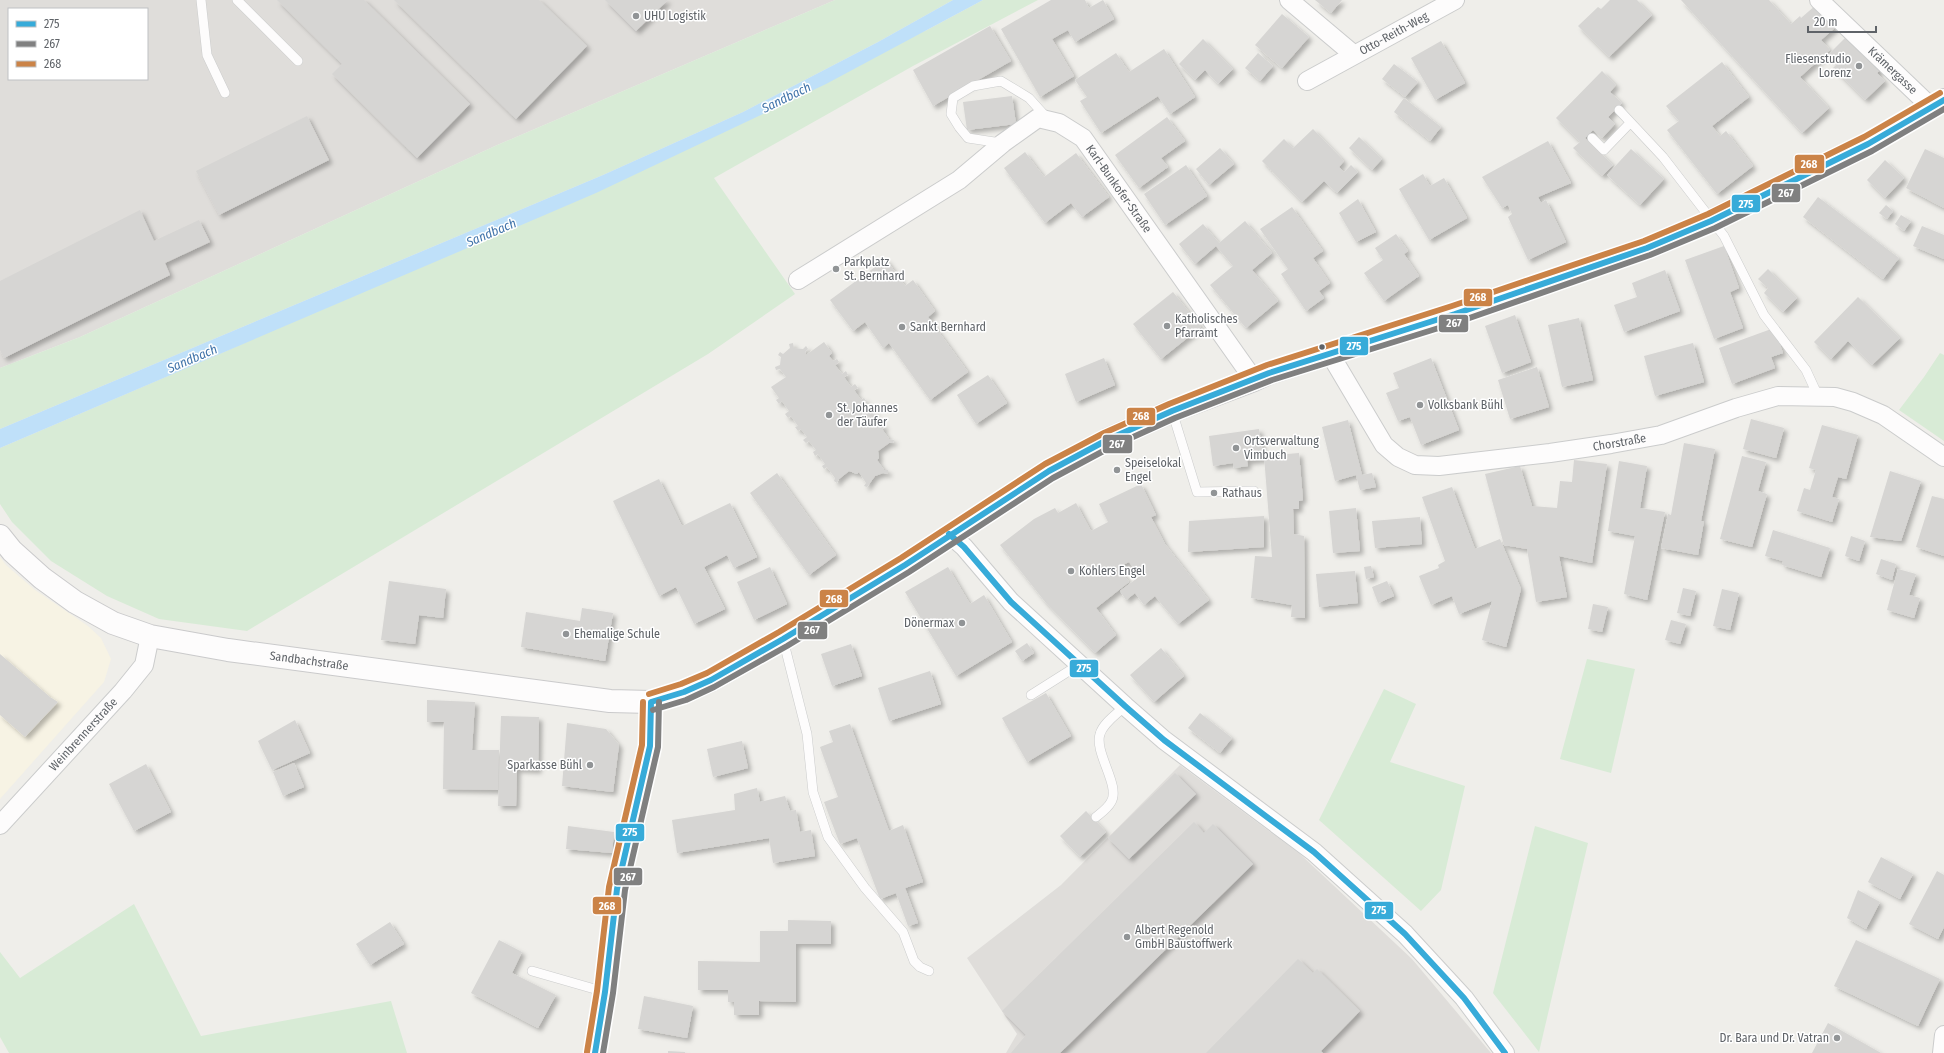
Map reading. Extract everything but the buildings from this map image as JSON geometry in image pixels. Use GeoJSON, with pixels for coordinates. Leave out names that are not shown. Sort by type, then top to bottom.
{"type":"FeatureCollection","features":[{"type":"Feature","properties":{"kind":"street","name":"Otto-Reith-Weg"},"geometry":{"type":"LineString","coordinates":[[1289,0],[1353,54]]}},
{"type":"Feature","properties":{"kind":"street","name":"Otto-Reith-Weg"},"geometry":{"type":"LineString","coordinates":[[1307,81],[1353,54],[1455,0]]}},
{"type":"Feature","properties":{"kind":"street","name":"Krämergasse"},"geometry":{"type":"LineString","coordinates":[[1819,0],[1938,104]]}},
{"type":"Feature","properties":{"kind":"street","name":"Sandbachstraße"},"geometry":{"type":"LineString","coordinates":[[0,536],[12,551],[42,578],[74,602],[113,623],[150,636],[228,650],[602,700],[651,702],[684,692],[711,680],[783,639],[905,565],[949,534],[1049,471],[1107,440],[1172,411],[1269,373],[1455,314],[1639,250],[1711,221],[1868,144],[1938,104]]}},
{"type":"Feature","properties":{"kind":"street","name":"Karl-Bunkofer-Straße"},"geometry":{"type":"LineString","coordinates":[[798,280],[959,180],[1003,143],[1038,118],[1059,123],[1083,138],[1254,380]]}},
{"type":"Feature","properties":{"kind":"street","name":"Chorstraße"},"geometry":{"type":"LineString","coordinates":[[1330,354],[1384,445],[1398,457],[1416,465],[1439,466],[1550,453],[1661,435],[1736,408],[1778,396],[1835,397],[1853,402],[1883,415],[1944,457]]}},
{"type":"Feature","properties":{"kind":"street"},"geometry":{"type":"LineString","coordinates":[[949,534],[964,547],[1011,602],[1124,706],[1164,740],[1314,852],[1399,929],[1464,998],[1505,1053]]}},
{"type":"Feature","properties":{"kind":"street","name":"Weinbrennerstraße"},"geometry":{"type":"LineString","coordinates":[[0,825],[123,691],[144,665],[150,636]]}},
{"type":"Feature","properties":{"kind":"street"},"geometry":{"type":"LineString","coordinates":[[595,1053],[605,992],[617,889],[650,746],[651,702]]}},
{"type":"Feature","properties":{"kind":"street"},"geometry":{"type":"LineString","coordinates":[[1942,1053],[1944,1035]]}},
{"type":"Feature","properties":{"kind":"lane"},"geometry":{"type":"LineString","coordinates":[[201,0],[207,55],[225,93]]}},
{"type":"Feature","properties":{"kind":"lane"},"geometry":{"type":"LineString","coordinates":[[237,0],[298,61]]}},
{"type":"Feature","properties":{"kind":"lane"},"geometry":{"type":"LineString","coordinates":[[1003,143],[968,138],[951,114],[953,98],[973,86],[1001,81],[1029,98],[1049,121]]}},
{"type":"Feature","properties":{"kind":"lane"},"geometry":{"type":"LineString","coordinates":[[1619,110],[1664,158],[1724,236],[1764,315],[1806,370],[1818,396]]}},
{"type":"Feature","properties":{"kind":"lane"},"geometry":{"type":"LineString","coordinates":[[1592,138],[1604,150],[1630,122]]}},
{"type":"Feature","properties":{"kind":"lane"},"geometry":{"type":"LineString","coordinates":[[1172,411],[1197,492],[1254,491]]}},
{"type":"Feature","properties":{"kind":"lane"},"geometry":{"type":"LineString","coordinates":[[783,639],[807,734],[813,792],[828,837],[865,888],[903,932],[914,961],[920,967],[929,971]]}},
{"type":"Feature","properties":{"kind":"lane"},"geometry":{"type":"LineString","coordinates":[[1031,695],[1080,664]]}},
{"type":"Feature","properties":{"kind":"lane"},"geometry":{"type":"LineString","coordinates":[[1096,818],[1112,801],[1113,790],[1100,745],[1100,734],[1106,724],[1124,706]]}},
{"type":"Feature","properties":{"kind":"lane"},"geometry":{"type":"LineString","coordinates":[[532,971],[605,992]]}},
{"type":"Feature","properties":{"kind":"shaded area"},"geometry":{"type":"Polygon","coordinates":[[[0,0],[835,0],[495,146],[80,337],[0,368],[0,0]]]}},
{"type":"Feature","properties":{"kind":"shaded area"},"geometry":{"type":"Polygon","coordinates":[[[0,557],[6,565],[35,590],[88,626],[101,638],[111,659],[104,682],[0,799],[0,557]]]}},
{"type":"Feature","properties":{"kind":"shaded area","name":"Albert Regenold GmbH Baustoffwerk"},"geometry":{"type":"Polygon","coordinates":[[[1180,765],[1300,854],[1412,959],[1491,1053],[1006,1053],[1017,1034],[967,958],[1061,885],[1180,765]]]}},
{"type":"Feature","properties":{"kind":"green space"},"geometry":{"type":"Polygon","coordinates":[[[835,0],[953,0],[878,42],[743,112],[603,175],[0,429],[0,368],[80,337],[495,146],[835,0]]]}},
{"type":"Feature","properties":{"kind":"green space"},"geometry":{"type":"Polygon","coordinates":[[[983,0],[1038,0],[913,66],[714,178],[795,294],[708,354],[247,631],[159,619],[107,596],[51,561],[12,522],[0,504],[0,448],[224,352],[927,30],[983,0]]]}},
{"type":"Feature","properties":{"kind":"green space"},"geometry":{"type":"Polygon","coordinates":[[[1940,353],[1944,355],[1944,441],[1899,410],[1940,353]]]}},
{"type":"Feature","properties":{"kind":"green space"},"geometry":{"type":"Polygon","coordinates":[[[1587,659],[1635,669],[1611,773],[1560,759],[1587,659]]]}},
{"type":"Feature","properties":{"kind":"green space"},"geometry":{"type":"Polygon","coordinates":[[[1384,689],[1416,704],[1390,762],[1465,786],[1441,890],[1421,911],[1319,820],[1384,689]]]}},
{"type":"Feature","properties":{"kind":"green space"},"geometry":{"type":"Polygon","coordinates":[[[1535,826],[1588,843],[1539,1052],[1493,993],[1535,826]]]}},
{"type":"Feature","properties":{"kind":"green space"},"geometry":{"type":"Polygon","coordinates":[[[134,904],[201,1036],[391,1001],[407,1053],[9,1053],[0,1037],[0,952],[20,978],[134,904]]]}},
{"type":"Feature","properties":{"kind":"water","name":"Sandbach"},"geometry":{"type":"Polygon","coordinates":[[[953,0],[983,0],[826,84],[596,193],[0,448],[0,429],[603,175],[743,112],[878,42],[953,0]]]}},
{"type":"Feature","properties":{"kind":"transit line","name":"268"},"geometry":{"type":"LineString","coordinates":[[649,694],[681,684],[707,673],[779,632],[901,558],[1045,464],[1104,433],[1169,404],[1267,365],[1452,306],[1644,241],[1708,214],[1864,137],[1940,93]]}},
{"type":"Feature","properties":{"kind":"transit line","name":"275"},"geometry":{"type":"LineString","coordinates":[[595,1053],[605,992],[617,889],[650,746],[651,702],[684,692],[711,680],[783,639],[905,565],[1049,471],[1107,440],[1172,411],[1269,373],[1455,314],[1647,248],[1711,221],[1868,144],[1944,100]]}},
{"type":"Feature","properties":{"kind":"transit line","name":"267"},"geometry":{"type":"LineString","coordinates":[[653,710],[686,700],[714,687],[787,646],[909,572],[1053,478],[1111,447],[1175,418],[1272,380],[1458,322],[1650,255],[1715,228],[1872,151],[1944,109]]}},
{"type":"Feature","properties":{"kind":"transit line","name":"275"},"geometry":{"type":"LineString","coordinates":[[949,534],[964,547],[1011,602],[1125,706],[1164,740],[1314,852],[1405,934],[1464,998],[1505,1053]]}},
{"type":"Feature","properties":{"kind":"transit line","name":"268"},"geometry":{"type":"LineString","coordinates":[[587,1052],[597,991],[609,887],[642,745],[643,702]]}},
{"type":"Feature","properties":{"kind":"transit line","name":"267"},"geometry":{"type":"LineString","coordinates":[[603,1053],[613,993],[625,890],[658,747],[659,702]]}},
{"type":"Feature","properties":{"kind":"place","name":"UHU Logistik"},"geometry":{"type":"Point","coordinates":[636,16]}},
{"type":"Feature","properties":{"kind":"place","name":"Fliesenstudio Lorenz"},"geometry":{"type":"Point","coordinates":[1859,66]}},
{"type":"Feature","properties":{"kind":"place","name":"Parkplatz St. Bernhard"},"geometry":{"type":"Point","coordinates":[836,269]}},
{"type":"Feature","properties":{"kind":"place","name":"Katholisches Pfarramt"},"geometry":{"type":"Point","coordinates":[1167,326]}},
{"type":"Feature","properties":{"kind":"place","name":"Sankt Bernhard"},"geometry":{"type":"Point","coordinates":[902,327]}},
{"type":"Feature","properties":{"kind":"place","name":"Volksbank Bühl"},"geometry":{"type":"Point","coordinates":[1420,405]}},
{"type":"Feature","properties":{"kind":"place","name":"St. Johannes der Täufer"},"geometry":{"type":"Point","coordinates":[829,415]}},
{"type":"Feature","properties":{"kind":"place","name":"Ortsverwaltung Vimbuch"},"geometry":{"type":"Point","coordinates":[1236,448]}},
{"type":"Feature","properties":{"kind":"place","name":"Speiselokal Engel"},"geometry":{"type":"Point","coordinates":[1117,470]}},
{"type":"Feature","properties":{"kind":"place","name":"Rathaus"},"geometry":{"type":"Point","coordinates":[1214,493]}},
{"type":"Feature","properties":{"kind":"place","name":"Kohlers Engel"},"geometry":{"type":"Point","coordinates":[1071,571]}},
{"type":"Feature","properties":{"kind":"place","name":"Dönermax"},"geometry":{"type":"Point","coordinates":[962,623]}},
{"type":"Feature","properties":{"kind":"place","name":"Ehemalige Schule"},"geometry":{"type":"Point","coordinates":[566,634]}},
{"type":"Feature","properties":{"kind":"place","name":"Sparkasse Bühl"},"geometry":{"type":"Point","coordinates":[590,765]}},
{"type":"Feature","properties":{"kind":"place","name":"Albert Regenold GmbH Baustoffwerk"},"geometry":{"type":"Point","coordinates":[1127,937]}},
{"type":"Feature","properties":{"kind":"place","name":"Dr. Bara und Dr. Vatran"},"geometry":{"type":"Point","coordinates":[1837,1038]}}]}
